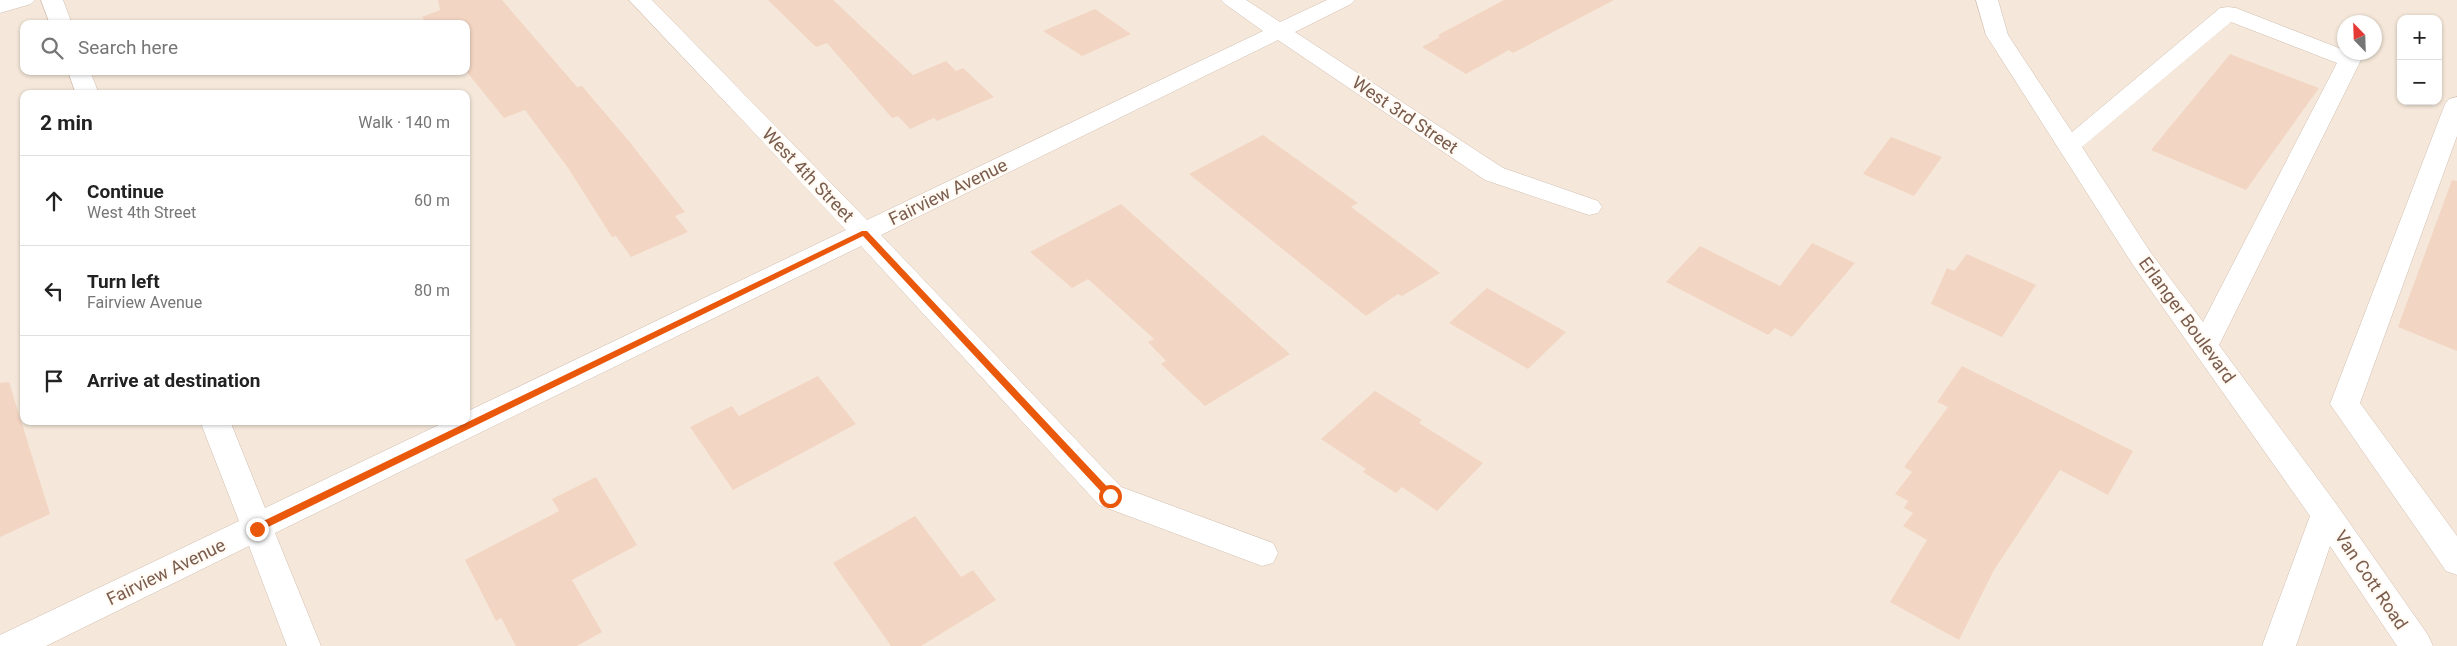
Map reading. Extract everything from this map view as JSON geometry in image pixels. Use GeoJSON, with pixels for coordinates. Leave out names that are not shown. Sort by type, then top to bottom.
{"type":"FeatureCollection","features":[{"type":"Feature","properties":{"kind":"street"},"geometry":{"type":"LineString","coordinates":[[0,7],[24,0]]}},
{"type":"Feature","properties":{"kind":"street"},"geometry":{"type":"LineString","coordinates":[[52,0],[60,20]]}},
{"type":"Feature","properties":{"kind":"street","name":"West 4th Street"},"geometry":{"type":"LineString","coordinates":[[640,0],[864,233],[1110,496],[1262,553]]}},
{"type":"Feature","properties":{"kind":"street","name":"West 3rd Street"},"geometry":{"type":"LineString","coordinates":[[1232,0],[1494,174],[1590,208]]}},
{"type":"Feature","properties":{"kind":"street","name":"Fairview Avenue"},"geometry":{"type":"LineString","coordinates":[[12,646],[257,529],[1344,0]]}},
{"type":"Feature","properties":{"kind":"street","name":"Erlanger Boulevard"},"geometry":{"type":"LineString","coordinates":[[1987,0],[1997,35],[2142,259],[2326,514]]}},
{"type":"Feature","properties":{"kind":"street"},"geometry":{"type":"LineString","coordinates":[[2069,146],[2228,13],[2350,60],[2205,345]]}},
{"type":"Feature","properties":{"kind":"street"},"geometry":{"type":"LineString","coordinates":[[81,75],[87,90]]}},
{"type":"Feature","properties":{"kind":"street"},"geometry":{"type":"LineString","coordinates":[[2457,104],[2345,404],[2457,561]]}},
{"type":"Feature","properties":{"kind":"street"},"geometry":{"type":"LineString","coordinates":[[217,425],[304,646]]}},
{"type":"Feature","properties":{"kind":"street"},"geometry":{"type":"LineString","coordinates":[[2279,646],[2326,514]]}},
{"type":"Feature","properties":{"kind":"street","name":"Van Cott Road"},"geometry":{"type":"LineString","coordinates":[[2326,514],[2416,646]]}},
{"type":"Feature","properties":{"kind":"shaded area"},"geometry":{"type":"Polygon","coordinates":[[[0,0],[2457,0],[2457,646],[0,646],[0,0]]]}},
{"type":"Feature","properties":{"kind":"building"},"geometry":{"type":"Polygon","coordinates":[[[438,0],[502,0],[577,87],[582,86],[628,140],[685,212],[675,216],[688,232],[631,257],[616,236],[612,237],[568,168],[525,110],[504,118],[469,75],[470,20],[424,20],[422,17],[440,10],[438,0]]]}},
{"type":"Feature","properties":{"kind":"building"},"geometry":{"type":"Polygon","coordinates":[[[768,0],[833,0],[913,75],[946,61],[956,71],[963,68],[994,97],[937,121],[934,118],[910,129],[898,116],[892,118],[827,43],[816,47],[768,0]]]}},
{"type":"Feature","properties":{"kind":"building"},"geometry":{"type":"Polygon","coordinates":[[[1504,0],[1614,0],[1513,53],[1509,50],[1466,74],[1422,47],[1440,37],[1438,35],[1504,0]]]}},
{"type":"Feature","properties":{"kind":"building"},"geometry":{"type":"Polygon","coordinates":[[[1095,9],[1131,34],[1082,56],[1043,31],[1095,9]]]}},
{"type":"Feature","properties":{"kind":"building"},"geometry":{"type":"Polygon","coordinates":[[[2230,54],[2319,88],[2246,190],[2151,150],[2230,54]]]}},
{"type":"Feature","properties":{"kind":"building"},"geometry":{"type":"Polygon","coordinates":[[[1263,135],[1358,203],[1351,207],[1440,273],[1402,296],[1398,294],[1366,316],[1189,174],[1263,135]]]}},
{"type":"Feature","properties":{"kind":"building"},"geometry":{"type":"Polygon","coordinates":[[[1891,137],[1942,157],[1914,196],[1863,174],[1891,137]]]}},
{"type":"Feature","properties":{"kind":"building"},"geometry":{"type":"Polygon","coordinates":[[[2452,180],[2457,181],[2457,351],[2398,327],[2452,180]]]}},
{"type":"Feature","properties":{"kind":"building"},"geometry":{"type":"Polygon","coordinates":[[[1121,204],[1290,354],[1205,406],[1161,364],[1166,361],[1148,342],[1154,339],[1088,279],[1072,288],[1030,252],[1121,204]]]}},
{"type":"Feature","properties":{"kind":"building"},"geometry":{"type":"Polygon","coordinates":[[[1812,243],[1855,263],[1792,337],[1775,328],[1768,335],[1666,282],[1700,246],[1780,286],[1812,243]]]}},
{"type":"Feature","properties":{"kind":"building"},"geometry":{"type":"Polygon","coordinates":[[[1967,254],[2036,285],[2002,337],[1931,304],[1947,268],[1954,271],[1967,254]]]}},
{"type":"Feature","properties":{"kind":"building"},"geometry":{"type":"Polygon","coordinates":[[[1487,288],[1566,332],[1528,369],[1449,323],[1487,288]]]}},
{"type":"Feature","properties":{"kind":"building"},"geometry":{"type":"Polygon","coordinates":[[[1962,366],[2133,451],[2108,495],[2060,470],[1994,570],[1959,640],[1890,602],[1927,540],[1903,526],[1913,513],[1904,508],[1908,501],[1895,494],[1912,472],[1904,467],[1948,407],[1937,402],[1962,366]]]}},
{"type":"Feature","properties":{"kind":"building"},"geometry":{"type":"Polygon","coordinates":[[[818,376],[856,424],[733,490],[690,427],[732,406],[739,416],[818,376]]]}},
{"type":"Feature","properties":{"kind":"building"},"geometry":{"type":"Polygon","coordinates":[[[9,382],[20,417],[20,425],[22,425],[50,514],[0,537],[0,383],[9,382]]]}},
{"type":"Feature","properties":{"kind":"building"},"geometry":{"type":"Polygon","coordinates":[[[1375,391],[1422,420],[1419,423],[1483,463],[1437,511],[1402,487],[1396,493],[1363,472],[1366,469],[1321,439],[1375,391]]]}},
{"type":"Feature","properties":{"kind":"building"},"geometry":{"type":"Polygon","coordinates":[[[596,477],[637,545],[572,580],[602,632],[577,646],[516,646],[501,618],[496,621],[465,560],[559,511],[552,499],[596,477]]]}},
{"type":"Feature","properties":{"kind":"building"},"geometry":{"type":"Polygon","coordinates":[[[915,516],[961,577],[973,570],[996,600],[921,646],[891,646],[833,563],[915,516]]]}},
{"type":"Feature","properties":{"kind":"route"},"geometry":{"type":"LineString","coordinates":[[257,529],[864,233],[1110,496]]}}]}
